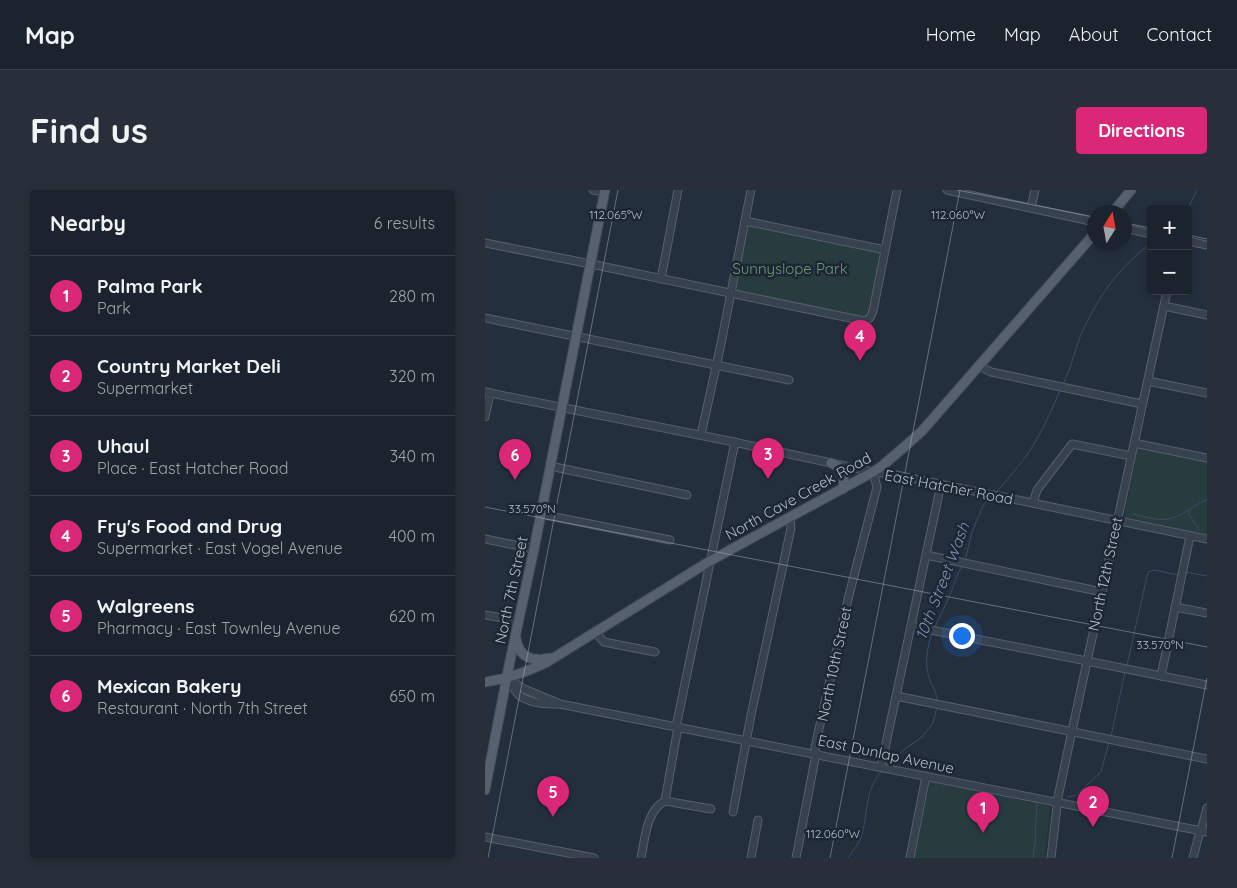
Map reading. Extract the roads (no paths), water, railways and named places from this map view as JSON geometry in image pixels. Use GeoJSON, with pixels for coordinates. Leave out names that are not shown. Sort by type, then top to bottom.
{"type":"FeatureCollection","features":[{"type":"Feature","properties":{"kind":"main road"},"geometry":{"type":"LineString","coordinates":[[1119,205],[1131,190]]}},
{"type":"Feature","properties":{"kind":"main road","name":"North 7th Street"},"geometry":{"type":"LineString","coordinates":[[485,790],[488,762],[534,549],[605,191]]}},
{"type":"Feature","properties":{"kind":"main road","name":"North Cave Creek Road"},"geometry":{"type":"LineString","coordinates":[[507,678],[535,668],[556,657],[710,561],[873,472],[917,436],[1087,243]]}},
{"type":"Feature","properties":{"kind":"main road"},"geometry":{"type":"LineString","coordinates":[[831,463],[838,466],[844,474],[843,488]]}},
{"type":"Feature","properties":{"kind":"main road"},"geometry":{"type":"LineString","coordinates":[[515,635],[517,644],[524,655],[539,659],[556,657]]}},
{"type":"Feature","properties":{"kind":"main road"},"geometry":{"type":"LineString","coordinates":[[485,682],[507,678]]}},
{"type":"Feature","properties":{"kind":"street"},"geometry":{"type":"LineString","coordinates":[[593,190],[605,191]]}},
{"type":"Feature","properties":{"kind":"street"},"geometry":{"type":"LineString","coordinates":[[661,279],[678,190]]}},
{"type":"Feature","properties":{"kind":"street"},"geometry":{"type":"LineString","coordinates":[[701,435],[751,190]]}},
{"type":"Feature","properties":{"kind":"street"},"geometry":{"type":"LineString","coordinates":[[485,243],[868,321],[873,311],[897,190]]}},
{"type":"Feature","properties":{"kind":"street"},"geometry":{"type":"LineString","coordinates":[[947,190],[967,192],[1087,220]]}},
{"type":"Feature","properties":{"kind":"street"},"geometry":{"type":"LineString","coordinates":[[1031,208],[1035,190]]}},
{"type":"Feature","properties":{"kind":"street"},"geometry":{"type":"LineString","coordinates":[[745,221],[885,250]]}},
{"type":"Feature","properties":{"kind":"street"},"geometry":{"type":"LineString","coordinates":[[1132,230],[1147,233]]}},
{"type":"Feature","properties":{"kind":"street"},"geometry":{"type":"LineString","coordinates":[[1192,242],[1207,245]]}},
{"type":"Feature","properties":{"kind":"street","name":"North 12th Street"},"geometry":{"type":"LineString","coordinates":[[1051,858],[1058,803],[1072,731],[1166,295]]}},
{"type":"Feature","properties":{"kind":"street"},"geometry":{"type":"LineString","coordinates":[[1164,306],[1207,315]]}},
{"type":"Feature","properties":{"kind":"street"},"geometry":{"type":"LineString","coordinates":[[485,318],[789,380]]}},
{"type":"Feature","properties":{"kind":"street"},"geometry":{"type":"LineString","coordinates":[[979,366],[991,372],[1143,404]]}},
{"type":"Feature","properties":{"kind":"street"},"geometry":{"type":"LineString","coordinates":[[1148,381],[1207,393]]}},
{"type":"Feature","properties":{"kind":"street"},"geometry":{"type":"LineString","coordinates":[[485,417],[487,393]]}},
{"type":"Feature","properties":{"kind":"street","name":"East Hatcher Road"},"geometry":{"type":"LineString","coordinates":[[487,393],[1207,539]]}},
{"type":"Feature","properties":{"kind":"street"},"geometry":{"type":"LineString","coordinates":[[665,801],[677,727],[735,442]]}},
{"type":"Feature","properties":{"kind":"street"},"geometry":{"type":"LineString","coordinates":[[1134,443],[1207,458]]}},
{"type":"Feature","properties":{"kind":"street"},"geometry":{"type":"LineString","coordinates":[[1033,504],[1037,490],[1072,444],[1131,456]]}},
{"type":"Feature","properties":{"kind":"street"},"geometry":{"type":"LineString","coordinates":[[549,466],[687,496]]}},
{"type":"Feature","properties":{"kind":"street","name":"North 10th Street"},"geometry":{"type":"LineString","coordinates":[[796,858],[816,754],[815,747],[848,600],[877,487],[873,472]]}},
{"type":"Feature","properties":{"kind":"street"},"geometry":{"type":"LineString","coordinates":[[881,767],[941,484]]}},
{"type":"Feature","properties":{"kind":"street"},"geometry":{"type":"LineString","coordinates":[[541,514],[670,540]]}},
{"type":"Feature","properties":{"kind":"street"},"geometry":{"type":"LineString","coordinates":[[733,812],[749,723],[791,528],[790,516]]}},
{"type":"Feature","properties":{"kind":"street"},"geometry":{"type":"LineString","coordinates":[[1161,676],[1190,536]]}},
{"type":"Feature","properties":{"kind":"street"},"geometry":{"type":"LineString","coordinates":[[485,539],[534,549]]}},
{"type":"Feature","properties":{"kind":"street"},"geometry":{"type":"LineString","coordinates":[[926,555],[1102,592]]}},
{"type":"Feature","properties":{"kind":"street"},"geometry":{"type":"LineString","coordinates":[[1175,607],[1207,613]]}},
{"type":"Feature","properties":{"kind":"street"},"geometry":{"type":"LineString","coordinates":[[485,615],[518,621]]}},
{"type":"Feature","properties":{"kind":"street"},"geometry":{"type":"LineString","coordinates":[[911,626],[1207,685]]}},
{"type":"Feature","properties":{"kind":"street"},"geometry":{"type":"LineString","coordinates":[[595,632],[604,642],[655,652]]}},
{"type":"Feature","properties":{"kind":"street","name":"East Dunlap Avenue"},"geometry":{"type":"LineString","coordinates":[[507,678],[523,689],[560,704],[1203,831]]}},
{"type":"Feature","properties":{"kind":"street"},"geometry":{"type":"LineString","coordinates":[[896,696],[1207,759]]}},
{"type":"Feature","properties":{"kind":"street"},"geometry":{"type":"LineString","coordinates":[[910,858],[926,776]]}},
{"type":"Feature","properties":{"kind":"street"},"geometry":{"type":"LineString","coordinates":[[641,858],[652,814],[660,804],[665,801],[711,809]]}},
{"type":"Feature","properties":{"kind":"street"},"geometry":{"type":"LineString","coordinates":[[1193,858],[1203,831],[1207,808]]}},
{"type":"Feature","properties":{"kind":"street"},"geometry":{"type":"LineString","coordinates":[[751,858],[758,820]]}},
{"type":"Feature","properties":{"kind":"street"},"geometry":{"type":"LineString","coordinates":[[485,837],[590,858]]}},
{"type":"Feature","properties":{"kind":"waterway","name":"10th Street Wash"},"geometry":{"type":"LineString","coordinates":[[1190,205],[1197,190]]}},
{"type":"Feature","properties":{"kind":"waterway","name":"10th Street Wash"},"geometry":{"type":"LineString","coordinates":[[1063,384],[1080,337],[1097,303],[1123,268],[1147,246]]}},
{"type":"Feature","properties":{"kind":"waterway","name":"10th Street Wash"},"geometry":{"type":"LineString","coordinates":[[996,492],[1033,446],[1060,390]]}},
{"type":"Feature","properties":{"kind":"waterway","name":"10th Street Wash"},"geometry":{"type":"LineString","coordinates":[[965,561],[972,532],[983,506],[990,498]]}},
{"type":"Feature","properties":{"kind":"waterway"},"geometry":{"type":"LineString","coordinates":[[1133,514],[1153,519],[1167,519],[1177,517],[1207,500]]}},
{"type":"Feature","properties":{"kind":"waterway"},"geometry":{"type":"LineString","coordinates":[[1187,511],[1199,530]]}},
{"type":"Feature","properties":{"kind":"waterway","name":"10th Street Wash"},"geometry":{"type":"LineString","coordinates":[[934,629],[962,567]]}},
{"type":"Feature","properties":{"kind":"waterway"},"geometry":{"type":"LineString","coordinates":[[1127,665],[1148,572],[1154,570],[1180,575]]}},
{"type":"Feature","properties":{"kind":"waterway"},"geometry":{"type":"LineString","coordinates":[[1186,572],[1207,576]]}},
{"type":"Feature","properties":{"kind":"waterway","name":"10th Street Wash"},"geometry":{"type":"LineString","coordinates":[[932,632],[927,669],[937,700]]}},
{"type":"Feature","properties":{"kind":"waterway"},"geometry":{"type":"LineString","coordinates":[[1111,736],[1125,672]]}},
{"type":"Feature","properties":{"kind":"waterway","name":"10th Street Wash"},"geometry":{"type":"LineString","coordinates":[[886,766],[922,737],[933,723],[937,707]]}},
{"type":"Feature","properties":{"kind":"waterway"},"geometry":{"type":"LineString","coordinates":[[1068,797],[1076,795],[1101,772],[1109,742]]}},
{"type":"Feature","properties":{"kind":"waterway","name":"10th Street Wash"},"geometry":{"type":"LineString","coordinates":[[848,858],[861,837],[870,793],[882,771]]}},
{"type":"Feature","properties":{"kind":"waterway"},"geometry":{"type":"LineString","coordinates":[[1033,858],[1037,804]]}},
{"type":"Feature","properties":{"kind":"place","name":"Fry's Food and Drug"},"geometry":{"type":"Point","coordinates":[860,361]}},
{"type":"Feature","properties":{"kind":"place","name":"Uhaul"},"geometry":{"type":"Point","coordinates":[768,479]}},
{"type":"Feature","properties":{"kind":"place","name":"Mexican Bakery"},"geometry":{"type":"Point","coordinates":[515,480]}},
{"type":"Feature","properties":{"kind":"place","name":"Walgreens"},"geometry":{"type":"Point","coordinates":[553,817]}},
{"type":"Feature","properties":{"kind":"place","name":"Country Market Deli"},"geometry":{"type":"Point","coordinates":[1093,827]}},
{"type":"Feature","properties":{"kind":"place","name":"Palma Park"},"geometry":{"type":"Point","coordinates":[983,833]}},
{"type":"Feature","properties":{"kind":"park label","name":"Sunnyslope Park"},"geometry":{"type":"Point","coordinates":[790,268]}}]}
